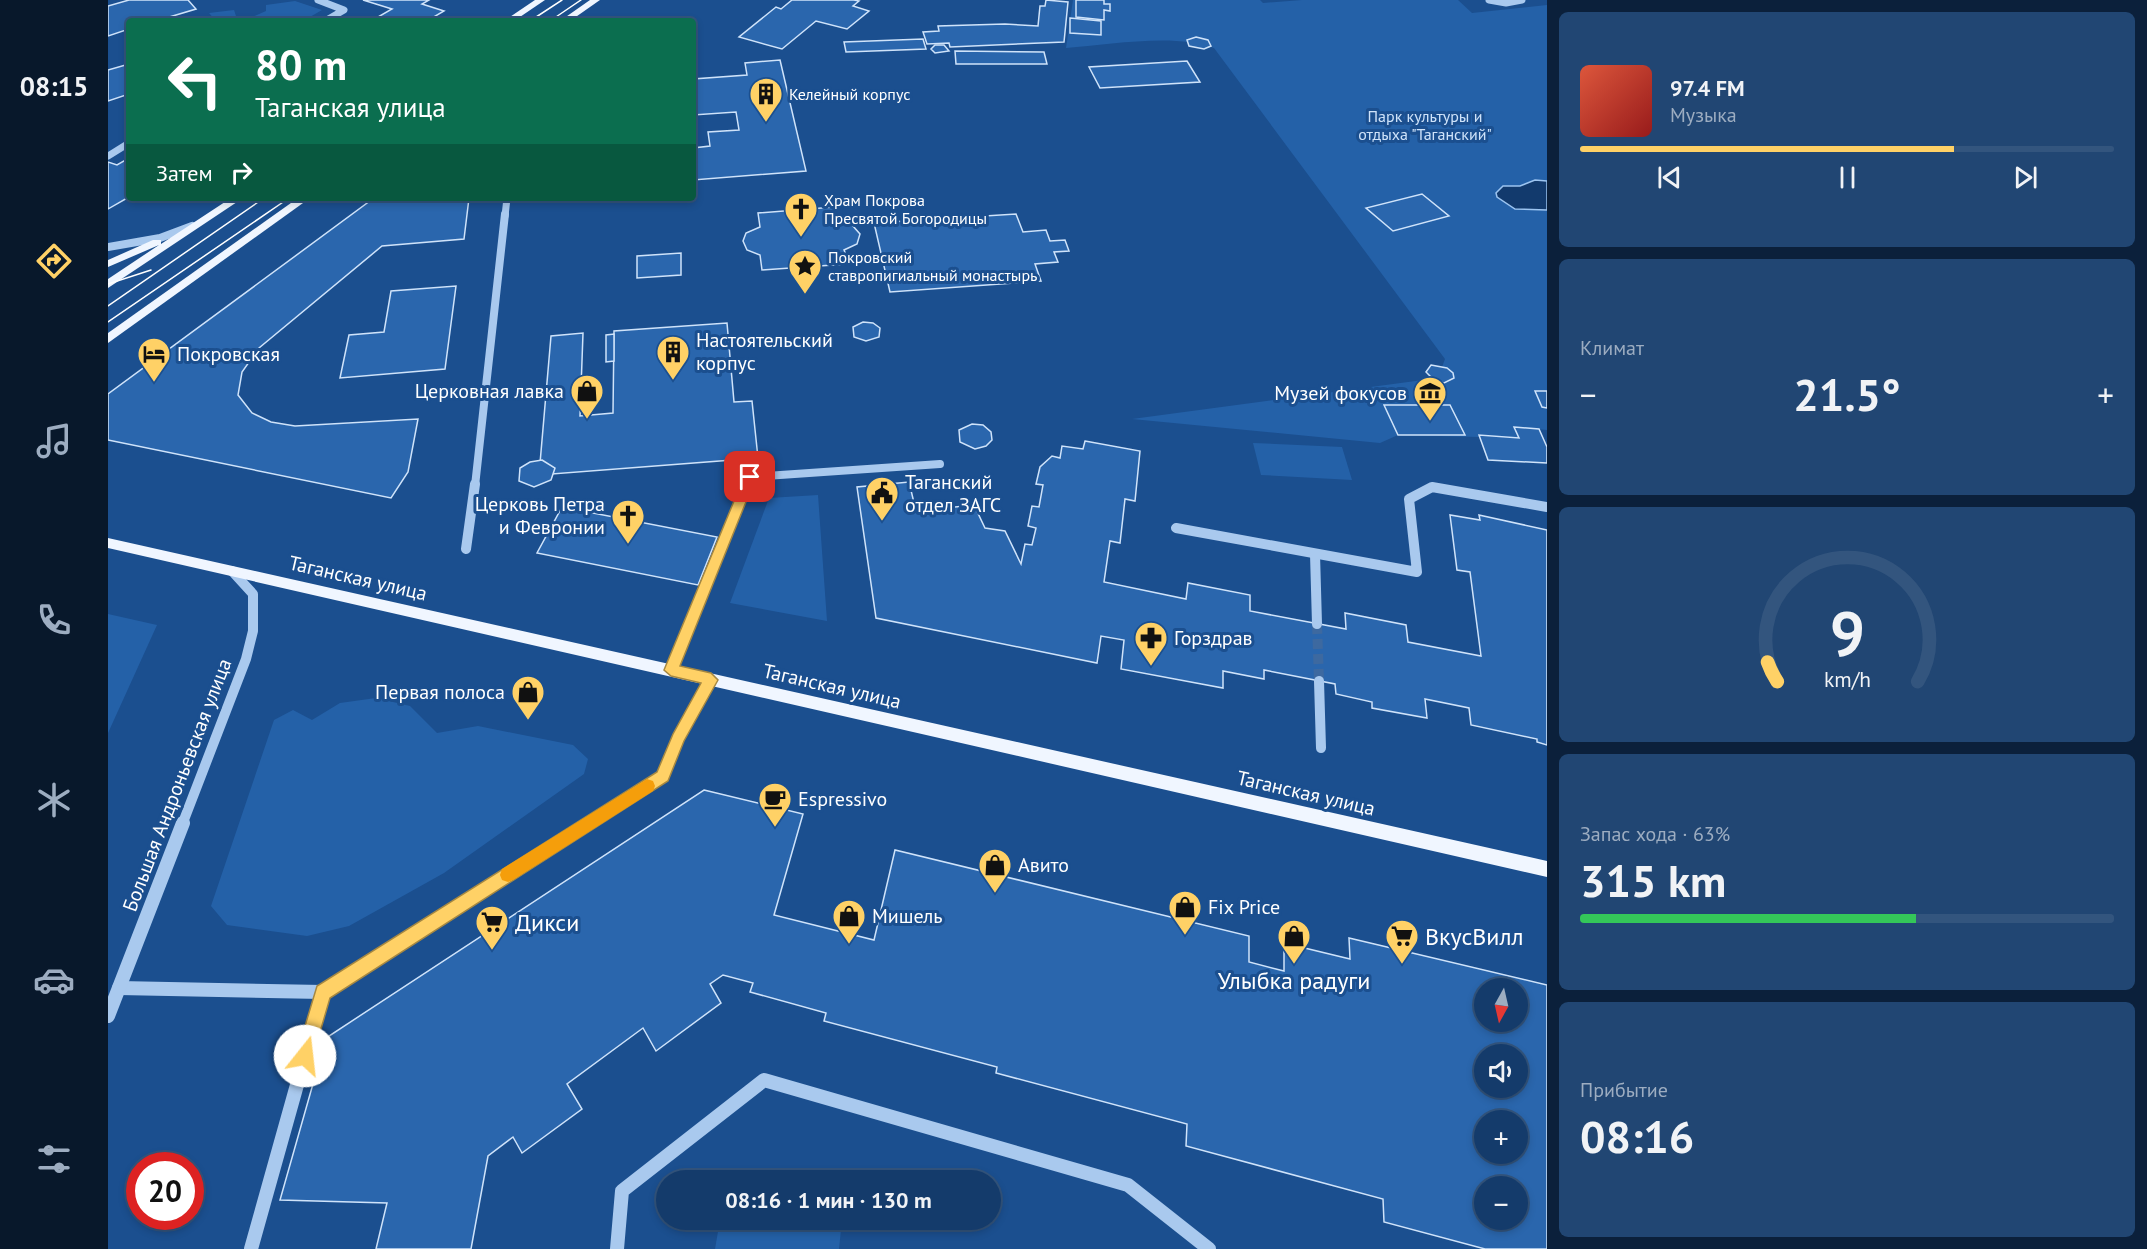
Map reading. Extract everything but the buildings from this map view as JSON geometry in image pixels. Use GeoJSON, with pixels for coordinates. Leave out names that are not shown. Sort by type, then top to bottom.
{"type":"FeatureCollection","features":[{"type":"Feature","properties":{"kind":"main road"},"geometry":{"type":"LineString","coordinates":[[513,18],[541,0]]}},
{"type":"Feature","properties":{"kind":"main road"},"geometry":{"type":"LineString","coordinates":[[569,18],[596,0]]}},
{"type":"Feature","properties":{"kind":"main road"},"geometry":{"type":"LineString","coordinates":[[108,284],[233,201]]}},
{"type":"Feature","properties":{"kind":"main road"},"geometry":{"type":"LineString","coordinates":[[108,339],[301,201]]}},
{"type":"Feature","properties":{"kind":"main road"},"geometry":{"type":"LineString","coordinates":[[108,264],[198,224]]}},
{"type":"Feature","properties":{"kind":"main road","name":"Таганская улица"},"geometry":{"type":"LineString","coordinates":[[108,543],[1547,869]]}},
{"type":"Feature","properties":{"kind":"street"},"geometry":{"type":"LineString","coordinates":[[318,0],[344,10],[330,18]]}},
{"type":"Feature","properties":{"kind":"street"},"geometry":{"type":"LineString","coordinates":[[1489,0],[1506,3],[1522,0]]}},
{"type":"Feature","properties":{"kind":"street"},"geometry":{"type":"LineString","coordinates":[[108,156],[126,145]]}},
{"type":"Feature","properties":{"kind":"street"},"geometry":{"type":"LineString","coordinates":[[466,549],[472,519],[507,201]]}},
{"type":"Feature","properties":{"kind":"street"},"geometry":{"type":"LineString","coordinates":[[108,247],[160,238],[198,224]]}},
{"type":"Feature","properties":{"kind":"street"},"geometry":{"type":"LineString","coordinates":[[671,670],[750,477],[940,464]]}},
{"type":"Feature","properties":{"kind":"street"},"geometry":{"type":"LineString","coordinates":[[1176,528],[1417,572],[1409,499],[1432,487],[1547,507]]}},
{"type":"Feature","properties":{"kind":"street"},"geometry":{"type":"LineString","coordinates":[[1316,554],[1317,624]]}},
{"type":"Feature","properties":{"kind":"street","name":"Большая Андроньевская улица"},"geometry":{"type":"LineString","coordinates":[[108,1016],[246,659],[253,631],[253,594],[232,571]]}},
{"type":"Feature","properties":{"kind":"street"},"geometry":{"type":"LineString","coordinates":[[119,988],[323,992],[663,776],[678,739],[711,680]]}},
{"type":"Feature","properties":{"kind":"street"},"geometry":{"type":"LineString","coordinates":[[1319,681],[1321,748]]}},
{"type":"Feature","properties":{"kind":"street"},"geometry":{"type":"LineString","coordinates":[[251,1249],[323,992]]}},
{"type":"Feature","properties":{"kind":"street"},"geometry":{"type":"LineString","coordinates":[[617,1249],[622,1191],[764,1080],[1128,1185],[1209,1249]]}},
{"type":"Feature","properties":{"kind":"green space","name":"Парк культуры и отдыха \"Таганский\""},"geometry":{"type":"Polygon","coordinates":[[[1073,0],[1260,0],[1263,3],[1302,0],[1458,0],[1472,13],[1547,5],[1547,430],[1515,427],[1519,438],[1398,435],[1380,443],[1132,419],[1438,378],[1445,359],[1214,48],[1180,41],[1161,41],[1066,48],[1073,0]]]}},
{"type":"Feature","properties":{"kind":"green space"},"geometry":{"type":"Polygon","coordinates":[[[295,1],[322,10],[308,18],[213,18],[209,13],[234,10],[236,16],[252,17],[266,11],[266,5],[295,1]]]}},
{"type":"Feature","properties":{"kind":"green space"},"geometry":{"type":"Polygon","coordinates":[[[1253,443],[1342,447],[1352,480],[1261,475],[1253,443]]]}},
{"type":"Feature","properties":{"kind":"green space"},"geometry":{"type":"Polygon","coordinates":[[[818,495],[827,621],[730,603],[769,498],[818,495]]]}},
{"type":"Feature","properties":{"kind":"green space"},"geometry":{"type":"Polygon","coordinates":[[[108,614],[157,625],[108,733],[108,614]]]}},
{"type":"Feature","properties":{"kind":"green space"},"geometry":{"type":"Polygon","coordinates":[[[376,698],[410,706],[437,733],[478,726],[573,745],[588,759],[584,774],[444,873],[349,926],[307,936],[227,925],[211,906],[274,720],[293,710],[312,720],[340,703],[376,698]]]}},
{"type":"Feature","properties":{"kind":"green space"},"geometry":{"type":"Polygon","coordinates":[[[718,1230],[841,1230],[839,1249],[715,1249],[718,1230]]]}},
{"type":"Feature","properties":{"kind":"shaded area"},"geometry":{"type":"Polygon","coordinates":[[[1535,180],[1547,181],[1547,210],[1515,209],[1497,197],[1496,193],[1503,186],[1520,186],[1535,180]]]}},
{"type":"Feature","properties":{"kind":"tunnel"},"geometry":{"type":"LineString","coordinates":[[1317,624],[1319,681]]}},
{"type":"Feature","properties":{"kind":"tram line"},"geometry":{"type":"LineString","coordinates":[[535,18],[562,0]]}},
{"type":"Feature","properties":{"kind":"tram line"},"geometry":{"type":"LineString","coordinates":[[554,18],[581,0]]}},
{"type":"Feature","properties":{"kind":"tram line"},"geometry":{"type":"LineString","coordinates":[[108,306],[260,201]]}},
{"type":"Feature","properties":{"kind":"tram line"},"geometry":{"type":"LineString","coordinates":[[108,322],[285,201]]}},
{"type":"Feature","properties":{"kind":"tram line"},"geometry":{"type":"LineString","coordinates":[[108,284],[151,270]]}},
{"type":"Feature","properties":{"kind":"slow traffic"},"geometry":{"type":"LineString","coordinates":[[508,875],[647,786]]}},
{"type":"Feature","properties":{"kind":"place","name":"Келейный корпус"},"geometry":{"type":"Point","coordinates":[766,123]}},
{"type":"Feature","properties":{"kind":"place","name":"Храм Покрова Пресвятой Богородицы"},"geometry":{"type":"Point","coordinates":[801,238]}},
{"type":"Feature","properties":{"kind":"place","name":"Покровский ставропигиальный монастырь"},"geometry":{"type":"Point","coordinates":[805,295]}},
{"type":"Feature","properties":{"kind":"place","name":"Настоятельский корпус"},"geometry":{"type":"Point","coordinates":[673,381]}},
{"type":"Feature","properties":{"kind":"place","name":"Покровская"},"geometry":{"type":"Point","coordinates":[154,383]}},
{"type":"Feature","properties":{"kind":"place","name":"Церковная лавка"},"geometry":{"type":"Point","coordinates":[587,420]}},
{"type":"Feature","properties":{"kind":"place","name":"Музей фокусов"},"geometry":{"type":"Point","coordinates":[1430,422]}},
{"type":"Feature","properties":{"kind":"place","name":"Таганский отдел ЗАГС"},"geometry":{"type":"Point","coordinates":[882,522]}},
{"type":"Feature","properties":{"kind":"place","name":"Церковь Петра и Февронии"},"geometry":{"type":"Point","coordinates":[628,545]}},
{"type":"Feature","properties":{"kind":"place","name":"Горздрав"},"geometry":{"type":"Point","coordinates":[1151,667]}},
{"type":"Feature","properties":{"kind":"place","name":"Первая полоса"},"geometry":{"type":"Point","coordinates":[528,721]}},
{"type":"Feature","properties":{"kind":"place","name":"Espressivo"},"geometry":{"type":"Point","coordinates":[775,828]}},
{"type":"Feature","properties":{"kind":"place","name":"Авито"},"geometry":{"type":"Point","coordinates":[995,894]}},
{"type":"Feature","properties":{"kind":"place","name":"Fix Price"},"geometry":{"type":"Point","coordinates":[1185,936]}},
{"type":"Feature","properties":{"kind":"place","name":"Мишель"},"geometry":{"type":"Point","coordinates":[849,945]}},
{"type":"Feature","properties":{"kind":"place","name":"Дикси"},"geometry":{"type":"Point","coordinates":[492,951]}},
{"type":"Feature","properties":{"kind":"place","name":"Улыбка радуги"},"geometry":{"type":"Point","coordinates":[1294,965]}},
{"type":"Feature","properties":{"kind":"place","name":"ВкусВилл"},"geometry":{"type":"Point","coordinates":[1402,965]}},
{"type":"Feature","properties":{"kind":"route"},"geometry":{"type":"LineString","coordinates":[[305,1056],[323,992],[663,776],[678,739],[711,680],[671,670],[750,477]]}}]}
